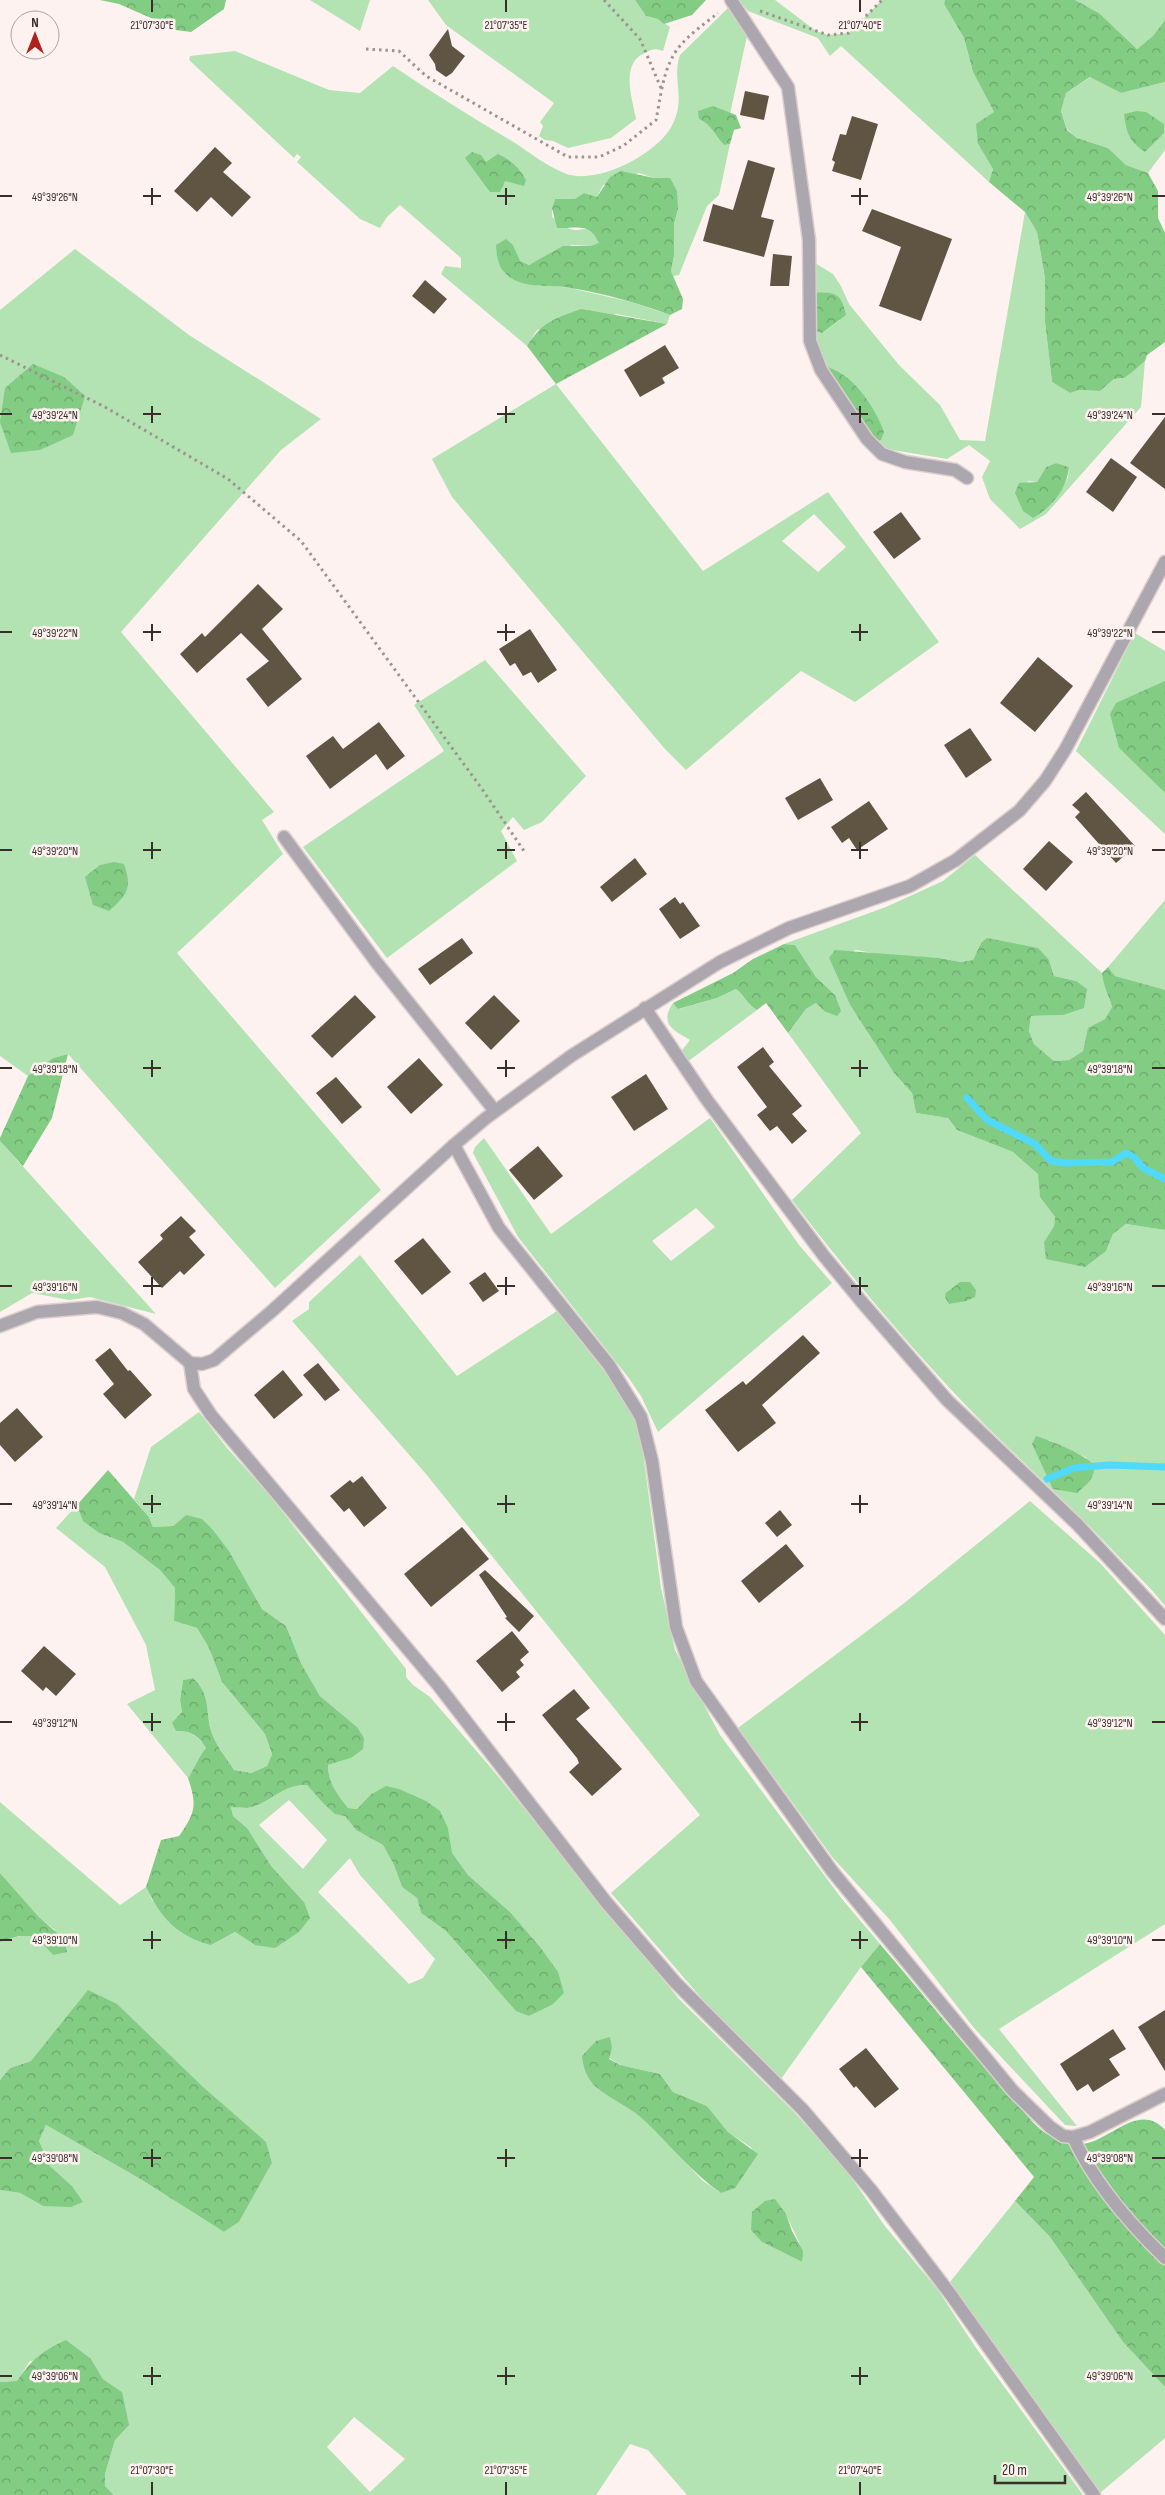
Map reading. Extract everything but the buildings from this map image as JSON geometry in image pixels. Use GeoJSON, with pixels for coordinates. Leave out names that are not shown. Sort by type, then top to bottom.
{"type":"FeatureCollection","features":[{"type":"Feature","properties":{"kind":"street"},"geometry":{"type":"LineString","coordinates":[[732,0],[788,88],[809,240],[810,341],[821,370],[867,439],[882,454],[905,462],[954,470],[967,478]]}},
{"type":"Feature","properties":{"kind":"street"},"geometry":{"type":"LineString","coordinates":[[0,1326],[37,1312],[97,1307],[122,1314],[144,1324],[190,1363],[202,1364],[214,1360],[454,1145],[495,1111],[571,1056],[720,962],[789,928],[910,886],[956,860],[1019,811],[1046,782],[1065,750],[1165,562]]}},
{"type":"Feature","properties":{"kind":"street"},"geometry":{"type":"LineString","coordinates":[[284,837],[377,963],[495,1111]]}},
{"type":"Feature","properties":{"kind":"street"},"geometry":{"type":"LineString","coordinates":[[645,1008],[712,1107],[824,1256],[861,1301],[947,1400],[1077,1524],[1165,1619]]}},
{"type":"Feature","properties":{"kind":"street"},"geometry":{"type":"LineString","coordinates":[[454,1145],[499,1228],[609,1365],[641,1418],[654,1469],[676,1627],[696,1682],[832,1871],[1000,2076],[1050,2127],[1063,2136],[1073,2137],[1090,2132],[1165,2094]]}},
{"type":"Feature","properties":{"kind":"street"},"geometry":{"type":"LineString","coordinates":[[190,1363],[194,1389],[211,1416],[438,1685],[606,1902],[675,1982],[803,2110],[871,2190],[951,2295],[1094,2495]]}},
{"type":"Feature","properties":{"kind":"street"},"geometry":{"type":"LineString","coordinates":[[1073,2137],[1085,2164],[1103,2189],[1165,2258]]}},
{"type":"Feature","properties":{"kind":"path"},"geometry":{"type":"LineString","coordinates":[[604,0],[640,39],[662,89]]}},
{"type":"Feature","properties":{"kind":"path"},"geometry":{"type":"LineString","coordinates":[[366,49],[399,51],[426,76],[568,157],[600,157],[623,146],[656,120],[662,89],[671,59],[684,42],[732,0],[828,35],[849,33],[882,0]]}},
{"type":"Feature","properties":{"kind":"path"},"geometry":{"type":"LineString","coordinates":[[0,354],[105,407],[228,479],[301,541],[476,781],[524,851]]}},
{"type":"Feature","properties":{"kind":"green space"},"geometry":{"type":"Polygon","coordinates":[[[100,0],[226,0],[224,9],[191,32],[168,29],[151,18],[119,4],[100,0]]]}},
{"type":"Feature","properties":{"kind":"green space"},"geometry":{"type":"Polygon","coordinates":[[[310,0],[370,0],[360,31],[310,0]]]}},
{"type":"Feature","properties":{"kind":"green space"},"geometry":{"type":"Polygon","coordinates":[[[428,0],[635,0],[646,16],[658,19],[670,27],[663,51],[656,49],[650,51],[637,58],[632,65],[630,92],[636,119],[611,138],[568,148],[539,136],[543,126],[540,122],[554,103],[446,25],[428,0]]]}},
{"type":"Feature","properties":{"kind":"green space"},"geometry":{"type":"Polygon","coordinates":[[[635,0],[706,0],[692,15],[664,24],[658,19],[646,16],[635,0]]]}},
{"type":"Feature","properties":{"kind":"green space"},"geometry":{"type":"Polygon","coordinates":[[[739,0],[775,0],[816,31],[828,35],[849,33],[882,0],[945,0],[944,4],[964,38],[973,72],[994,112],[978,144],[993,169],[989,182],[841,46],[830,56],[818,38],[748,11],[739,0]]]}},
{"type":"Feature","properties":{"kind":"green space"},"geometry":{"type":"Polygon","coordinates":[[[945,0],[1075,0],[1099,13],[1137,49],[1153,36],[1165,20],[1165,82],[1121,93],[1090,77],[1066,93],[1061,111],[1067,130],[1077,138],[1108,148],[1126,165],[1148,173],[1158,191],[1158,218],[1165,233],[1165,342],[1147,355],[1145,361],[1131,373],[1124,378],[1114,379],[1100,391],[1079,390],[1070,393],[1052,382],[1045,322],[1045,278],[1037,232],[1025,212],[989,182],[993,169],[978,144],[976,124],[994,112],[973,72],[964,38],[944,4],[945,0]]]}},
{"type":"Feature","properties":{"kind":"green space"},"geometry":{"type":"Polygon","coordinates":[[[1075,0],[1165,0],[1165,20],[1153,36],[1137,49],[1099,13],[1075,0]]]}},
{"type":"Feature","properties":{"kind":"green space"},"geometry":{"type":"Polygon","coordinates":[[[729,7],[747,36],[730,114],[719,109],[699,119],[710,127],[724,145],[730,144],[719,195],[707,206],[679,275],[673,276],[671,271],[674,256],[674,224],[678,209],[670,178],[654,178],[639,173],[603,185],[597,197],[584,193],[576,199],[555,199],[552,217],[570,229],[589,229],[600,243],[590,246],[572,245],[529,265],[519,261],[513,245],[496,245],[554,286],[631,302],[670,315],[667,324],[617,314],[537,330],[527,346],[441,274],[445,266],[461,268],[461,258],[400,205],[387,217],[380,228],[360,219],[297,162],[301,157],[297,154],[294,158],[189,60],[190,56],[235,51],[329,90],[360,93],[393,66],[551,167],[577,176],[591,175],[607,172],[622,166],[651,149],[662,139],[670,129],[678,108],[677,73],[680,55],[729,7]]]}},
{"type":"Feature","properties":{"kind":"green space"},"geometry":{"type":"Polygon","coordinates":[[[1091,77],[1121,93],[1165,82],[1165,150],[1148,173],[1126,165],[1108,148],[1077,138],[1067,129],[1061,111],[1066,93],[1091,77]]]}},
{"type":"Feature","properties":{"kind":"green space"},"geometry":{"type":"Polygon","coordinates":[[[713,106],[736,115],[741,128],[734,130],[730,144],[724,145],[710,127],[699,119],[698,111],[713,106]]]}},
{"type":"Feature","properties":{"kind":"green space"},"geometry":{"type":"Polygon","coordinates":[[[1137,111],[1146,112],[1164,124],[1164,133],[1145,152],[1135,144],[1129,136],[1126,127],[1124,114],[1137,111]]]}},
{"type":"Feature","properties":{"kind":"green space"},"geometry":{"type":"Polygon","coordinates":[[[472,152],[481,155],[486,162],[498,154],[507,159],[524,176],[526,180],[524,186],[505,181],[500,192],[490,192],[465,158],[472,152]]]}},
{"type":"Feature","properties":{"kind":"green space"},"geometry":{"type":"Polygon","coordinates":[[[621,171],[654,178],[670,178],[677,191],[678,209],[674,224],[674,256],[671,271],[683,299],[682,309],[670,315],[595,293],[562,287],[525,284],[511,278],[503,271],[498,259],[496,245],[506,239],[513,245],[520,261],[529,265],[563,246],[590,246],[599,243],[595,236],[587,229],[576,227],[557,228],[552,208],[555,199],[575,199],[584,193],[597,197],[610,177],[621,171]]]}},
{"type":"Feature","properties":{"kind":"green space"},"geometry":{"type":"Polygon","coordinates":[[[1025,212],[1037,232],[1045,278],[1045,322],[1052,382],[1070,393],[1079,390],[1100,391],[1114,379],[1124,378],[1145,361],[1141,407],[1046,514],[1020,529],[990,499],[982,477],[990,461],[969,445],[947,459],[887,449],[877,441],[836,371],[822,366],[813,331],[822,333],[840,320],[820,292],[813,292],[815,263],[833,274],[849,304],[899,365],[940,405],[960,440],[985,441],[1025,212]],[[1056,463],[1046,467],[1037,482],[1027,481],[1054,501],[1068,478],[1069,467],[1056,463]]]}},
{"type":"Feature","properties":{"kind":"green space"},"geometry":{"type":"Polygon","coordinates":[[[75,249],[189,335],[321,419],[281,450],[121,632],[274,812],[262,820],[283,854],[177,953],[381,1190],[275,1288],[68,1054],[53,1058],[28,1076],[0,1056],[0,310],[75,249]]]}},
{"type":"Feature","properties":{"kind":"green space"},"geometry":{"type":"Polygon","coordinates":[[[813,292],[831,293],[839,297],[846,315],[822,333],[813,331],[813,292]]]}},
{"type":"Feature","properties":{"kind":"green space"},"geometry":{"type":"Polygon","coordinates":[[[581,309],[667,324],[556,384],[527,346],[544,326],[563,315],[581,309]]]}},
{"type":"Feature","properties":{"kind":"green space"},"geometry":{"type":"Polygon","coordinates":[[[33,364],[64,377],[85,396],[73,435],[40,450],[11,453],[0,422],[5,388],[33,364]]]}},
{"type":"Feature","properties":{"kind":"green space"},"geometry":{"type":"Polygon","coordinates":[[[822,366],[843,374],[868,401],[884,432],[881,440],[877,441],[822,366]]]}},
{"type":"Feature","properties":{"kind":"green space"},"geometry":{"type":"Polygon","coordinates":[[[556,384],[703,571],[828,492],[939,642],[855,702],[801,671],[686,770],[665,749],[452,497],[432,459],[556,384]],[[814,514],[782,541],[818,572],[846,547],[814,514]]]}},
{"type":"Feature","properties":{"kind":"green space"},"geometry":{"type":"Polygon","coordinates":[[[1056,463],[1069,467],[1065,483],[1052,503],[1033,518],[1023,511],[1015,493],[1019,483],[1037,482],[1046,467],[1056,463]]]}},
{"type":"Feature","properties":{"kind":"green space"},"geometry":{"type":"Polygon","coordinates":[[[1135,633],[1165,651],[1165,681],[1119,748],[1165,793],[1165,834],[1076,751],[1135,633]]]}},
{"type":"Feature","properties":{"kind":"green space"},"geometry":{"type":"Polygon","coordinates":[[[485,660],[586,776],[542,822],[524,830],[513,817],[501,831],[517,861],[387,958],[303,847],[444,751],[414,705],[485,660]]]}},
{"type":"Feature","properties":{"kind":"green space"},"geometry":{"type":"Polygon","coordinates":[[[1165,681],[1165,793],[1119,748],[1110,714],[1116,703],[1165,681]]]}},
{"type":"Feature","properties":{"kind":"green space"},"geometry":{"type":"Polygon","coordinates":[[[975,855],[1102,973],[1112,1007],[1105,1019],[1089,1028],[1083,1051],[1069,1060],[1054,1061],[1034,1044],[1029,1031],[1031,1016],[1063,1015],[1076,981],[1054,976],[1049,960],[981,943],[973,960],[961,962],[939,958],[884,955],[856,950],[829,958],[850,1005],[894,1073],[912,1093],[916,1113],[948,1118],[957,1130],[1013,1152],[1039,1174],[1040,1197],[1055,1217],[1054,1226],[1044,1242],[1106,1251],[1113,1234],[1126,1224],[1165,1230],[1165,1606],[1070,1507],[984,1424],[933,1370],[861,1287],[792,1200],[861,1133],[788,1033],[806,1009],[816,1003],[824,1011],[835,995],[816,977],[795,945],[784,944],[886,907],[943,881],[975,855]],[[1049,1440],[1032,1444],[1043,1465],[1087,1458],[1049,1440]]]}},
{"type":"Feature","properties":{"kind":"green space"},"geometry":{"type":"Polygon","coordinates":[[[114,862],[124,864],[128,885],[124,895],[109,911],[93,905],[85,877],[100,865],[114,862]]]}},
{"type":"Feature","properties":{"kind":"green space"},"geometry":{"type":"Polygon","coordinates":[[[1165,900],[1165,991],[1115,976],[1108,967],[1165,900]]]}},
{"type":"Feature","properties":{"kind":"green space"},"geometry":{"type":"Polygon","coordinates":[[[987,938],[1038,948],[1049,960],[1054,976],[1076,981],[1087,989],[1084,1008],[1063,1015],[1031,1016],[1029,1031],[1034,1044],[1054,1061],[1069,1060],[1083,1051],[1088,1028],[1105,1019],[1112,1007],[1102,973],[1108,967],[1115,976],[1165,990],[1165,1230],[1126,1224],[1113,1234],[1106,1251],[1085,1267],[1046,1259],[1044,1242],[1054,1226],[1055,1217],[1040,1197],[1038,1174],[1013,1152],[957,1130],[948,1118],[916,1113],[912,1093],[894,1073],[850,1005],[829,958],[835,950],[939,958],[961,962],[973,960],[981,943],[987,938]]]}},
{"type":"Feature","properties":{"kind":"green space"},"geometry":{"type":"Polygon","coordinates":[[[784,944],[795,945],[816,977],[835,995],[841,1011],[837,1016],[824,1011],[816,1003],[806,1009],[788,1033],[766,1003],[757,1010],[736,989],[717,998],[678,1009],[673,1003],[733,973],[753,959],[784,944]]]}},
{"type":"Feature","properties":{"kind":"green space"},"geometry":{"type":"Polygon","coordinates":[[[736,989],[757,1010],[687,1062],[680,1053],[690,1040],[673,1029],[668,1021],[667,1016],[673,1003],[679,1009],[717,998],[736,989]]]}},
{"type":"Feature","properties":{"kind":"green space"},"geometry":{"type":"Polygon","coordinates":[[[68,1054],[52,1118],[23,1166],[0,1141],[0,1138],[28,1076],[53,1058],[68,1054]]]}},
{"type":"Feature","properties":{"kind":"green space"},"geometry":{"type":"Polygon","coordinates":[[[710,1118],[799,1245],[832,1283],[658,1432],[641,1396],[628,1377],[518,1237],[473,1153],[475,1147],[484,1138],[551,1234],[710,1118]],[[696,1208],[652,1241],[671,1261],[715,1227],[696,1208]]]}},
{"type":"Feature","properties":{"kind":"green space"},"geometry":{"type":"Polygon","coordinates":[[[0,1141],[156,1314],[90,1297],[69,1300],[32,1293],[0,1312],[0,1141]]]}},
{"type":"Feature","properties":{"kind":"green space"},"geometry":{"type":"Polygon","coordinates":[[[360,1255],[457,1376],[557,1311],[605,1372],[634,1415],[643,1453],[661,1588],[675,1650],[720,1735],[842,1899],[880,1944],[861,1967],[781,2079],[716,2015],[611,1893],[700,1815],[426,1474],[292,1321],[309,1309],[309,1302],[360,1255]]]}},
{"type":"Feature","properties":{"kind":"green space"},"geometry":{"type":"Polygon","coordinates":[[[960,1282],[970,1282],[976,1290],[975,1297],[966,1301],[949,1304],[945,1297],[946,1293],[960,1282]]]}},
{"type":"Feature","properties":{"kind":"green space"},"geometry":{"type":"Polygon","coordinates":[[[199,1412],[227,1448],[270,1496],[406,1669],[406,1677],[413,1685],[430,1697],[492,1769],[679,1999],[795,2113],[847,2171],[884,2225],[938,2290],[976,2348],[1083,2495],[687,2495],[648,2450],[630,2444],[596,2495],[114,2495],[105,2486],[105,2474],[115,2440],[122,2392],[103,2379],[91,2359],[30,2361],[17,2381],[0,2382],[0,2190],[20,2193],[43,2206],[72,2186],[50,2166],[39,2141],[46,2125],[142,2180],[224,2232],[239,2222],[272,2163],[265,2142],[201,2085],[31,2061],[10,2068],[0,2080],[0,1942],[20,1936],[35,1936],[53,1955],[55,1930],[39,1917],[0,1873],[0,1802],[120,1905],[146,1887],[152,1900],[211,1945],[235,1932],[255,1945],[304,1902],[272,1867],[247,1828],[233,1816],[231,1806],[247,1808],[255,1806],[290,1788],[307,1785],[322,1802],[345,1816],[356,1830],[383,1845],[394,1865],[402,1887],[417,1898],[421,1913],[446,1931],[491,1983],[529,2016],[552,2005],[540,1947],[511,1913],[468,1875],[451,1853],[448,1828],[370,1795],[357,1809],[348,1808],[340,1798],[331,1783],[328,1765],[351,1758],[357,1727],[320,1696],[302,1665],[286,1626],[262,1609],[229,1551],[186,1515],[173,1526],[153,1527],[149,1517],[134,1499],[151,1447],[199,1412]],[[289,1800],[259,1825],[303,1869],[327,1840],[289,1800]],[[350,1858],[318,1892],[409,1984],[423,1978],[435,1959],[360,1875],[350,1858]],[[596,2041],[621,2102],[646,2121],[703,2181],[721,2193],[752,2148],[728,2132],[707,2106],[673,2092],[660,2074],[620,2065],[609,2058],[612,2047],[596,2041]],[[786,2214],[762,2242],[802,2262],[799,2244],[786,2214]],[[354,2417],[327,2447],[370,2492],[405,2459],[354,2417]]]}},
{"type":"Feature","properties":{"kind":"green space"},"geometry":{"type":"Polygon","coordinates":[[[1036,1436],[1075,1452],[1094,1465],[1092,1478],[1077,1493],[1053,1489],[1032,1444],[1036,1436]]]}},
{"type":"Feature","properties":{"kind":"green space"},"geometry":{"type":"Polygon","coordinates":[[[108,1470],[149,1517],[153,1527],[173,1526],[186,1515],[202,1519],[212,1529],[229,1551],[262,1609],[286,1626],[302,1665],[320,1696],[357,1727],[364,1738],[363,1749],[351,1758],[328,1765],[331,1783],[340,1798],[348,1808],[357,1809],[370,1795],[386,1786],[399,1789],[426,1801],[440,1811],[448,1828],[452,1853],[468,1875],[511,1913],[558,1972],[564,1993],[552,2005],[529,2016],[516,2011],[446,1931],[421,1913],[417,1898],[402,1887],[394,1865],[383,1845],[356,1830],[345,1816],[335,1814],[307,1785],[290,1788],[255,1806],[247,1808],[231,1807],[233,1816],[247,1828],[272,1867],[304,1902],[310,1918],[299,1932],[275,1948],[255,1945],[235,1932],[211,1945],[189,1937],[179,1931],[164,1917],[146,1887],[161,1840],[179,1836],[189,1821],[194,1802],[188,1778],[206,1748],[194,1735],[176,1731],[172,1723],[182,1712],[180,1700],[183,1680],[193,1678],[203,1692],[213,1736],[234,1770],[251,1773],[267,1766],[272,1754],[265,1734],[222,1682],[209,1648],[197,1628],[174,1621],[175,1588],[160,1570],[123,1542],[99,1533],[83,1521],[77,1505],[108,1470]]]}},
{"type":"Feature","properties":{"kind":"green space"},"geometry":{"type":"Polygon","coordinates":[[[1030,1501],[1100,1563],[1165,1635],[1165,1924],[999,2029],[1077,2126],[1065,2125],[974,2028],[890,1920],[833,1858],[738,1728],[903,1604],[1030,1501]]]}},
{"type":"Feature","properties":{"kind":"green space"},"geometry":{"type":"Polygon","coordinates":[[[77,1505],[84,1521],[99,1533],[123,1542],[160,1570],[175,1588],[174,1621],[197,1628],[209,1648],[222,1682],[265,1734],[272,1754],[267,1766],[251,1773],[234,1770],[213,1736],[206,1699],[193,1678],[183,1680],[180,1700],[182,1712],[176,1731],[194,1735],[206,1748],[188,1778],[127,1704],[155,1690],[146,1645],[105,1567],[56,1528],[77,1505]]]}},
{"type":"Feature","properties":{"kind":"green space"},"geometry":{"type":"Polygon","coordinates":[[[0,1873],[39,1917],[64,1939],[67,1952],[53,1955],[35,1936],[19,1936],[0,1942],[0,1873]]]}},
{"type":"Feature","properties":{"kind":"green space"},"geometry":{"type":"Polygon","coordinates":[[[880,1944],[979,2061],[1034,2123],[1047,2134],[1065,2142],[1083,2144],[1135,2121],[1155,2122],[1165,2130],[1165,2387],[1123,2342],[1050,2237],[1015,2201],[1034,2177],[861,1967],[880,1944]]]}},
{"type":"Feature","properties":{"kind":"green space"},"geometry":{"type":"Polygon","coordinates":[[[88,1990],[117,2004],[201,2085],[266,2142],[272,2163],[239,2222],[224,2232],[142,2180],[46,2125],[39,2141],[50,2166],[72,2186],[83,2202],[71,2207],[43,2206],[20,2193],[0,2190],[0,2080],[10,2068],[31,2061],[88,1990]]]}},
{"type":"Feature","properties":{"kind":"green space"},"geometry":{"type":"Polygon","coordinates":[[[610,2037],[612,2048],[609,2059],[620,2065],[660,2074],[673,2092],[707,2106],[728,2132],[758,2154],[735,2188],[721,2193],[710,2185],[640,2117],[593,2084],[586,2073],[582,2056],[596,2041],[610,2037]]]}},
{"type":"Feature","properties":{"kind":"green space"},"geometry":{"type":"Polygon","coordinates":[[[775,2199],[786,2214],[792,2231],[803,2251],[802,2262],[762,2242],[751,2230],[752,2212],[765,2201],[775,2199]]]}},
{"type":"Feature","properties":{"kind":"green space"},"geometry":{"type":"Polygon","coordinates":[[[1015,2201],[1050,2237],[1123,2342],[1165,2387],[1165,2438],[1100,2493],[950,2282],[1015,2201]]]}},
{"type":"Feature","properties":{"kind":"green space"},"geometry":{"type":"Polygon","coordinates":[[[66,2340],[91,2359],[103,2379],[122,2392],[129,2425],[115,2440],[105,2474],[105,2486],[114,2495],[0,2495],[0,2382],[17,2381],[38,2356],[66,2340]]]}},
{"type":"Feature","properties":{"kind":"waterway"},"geometry":{"type":"LineString","coordinates":[[967,1098],[987,1120],[1035,1144],[1051,1161],[1065,1163],[1112,1162],[1126,1153],[1135,1158],[1143,1168],[1165,1179]]}},
{"type":"Feature","properties":{"kind":"waterway"},"geometry":{"type":"LineString","coordinates":[[1047,1479],[1074,1468],[1109,1465],[1165,1467]]}}]}
